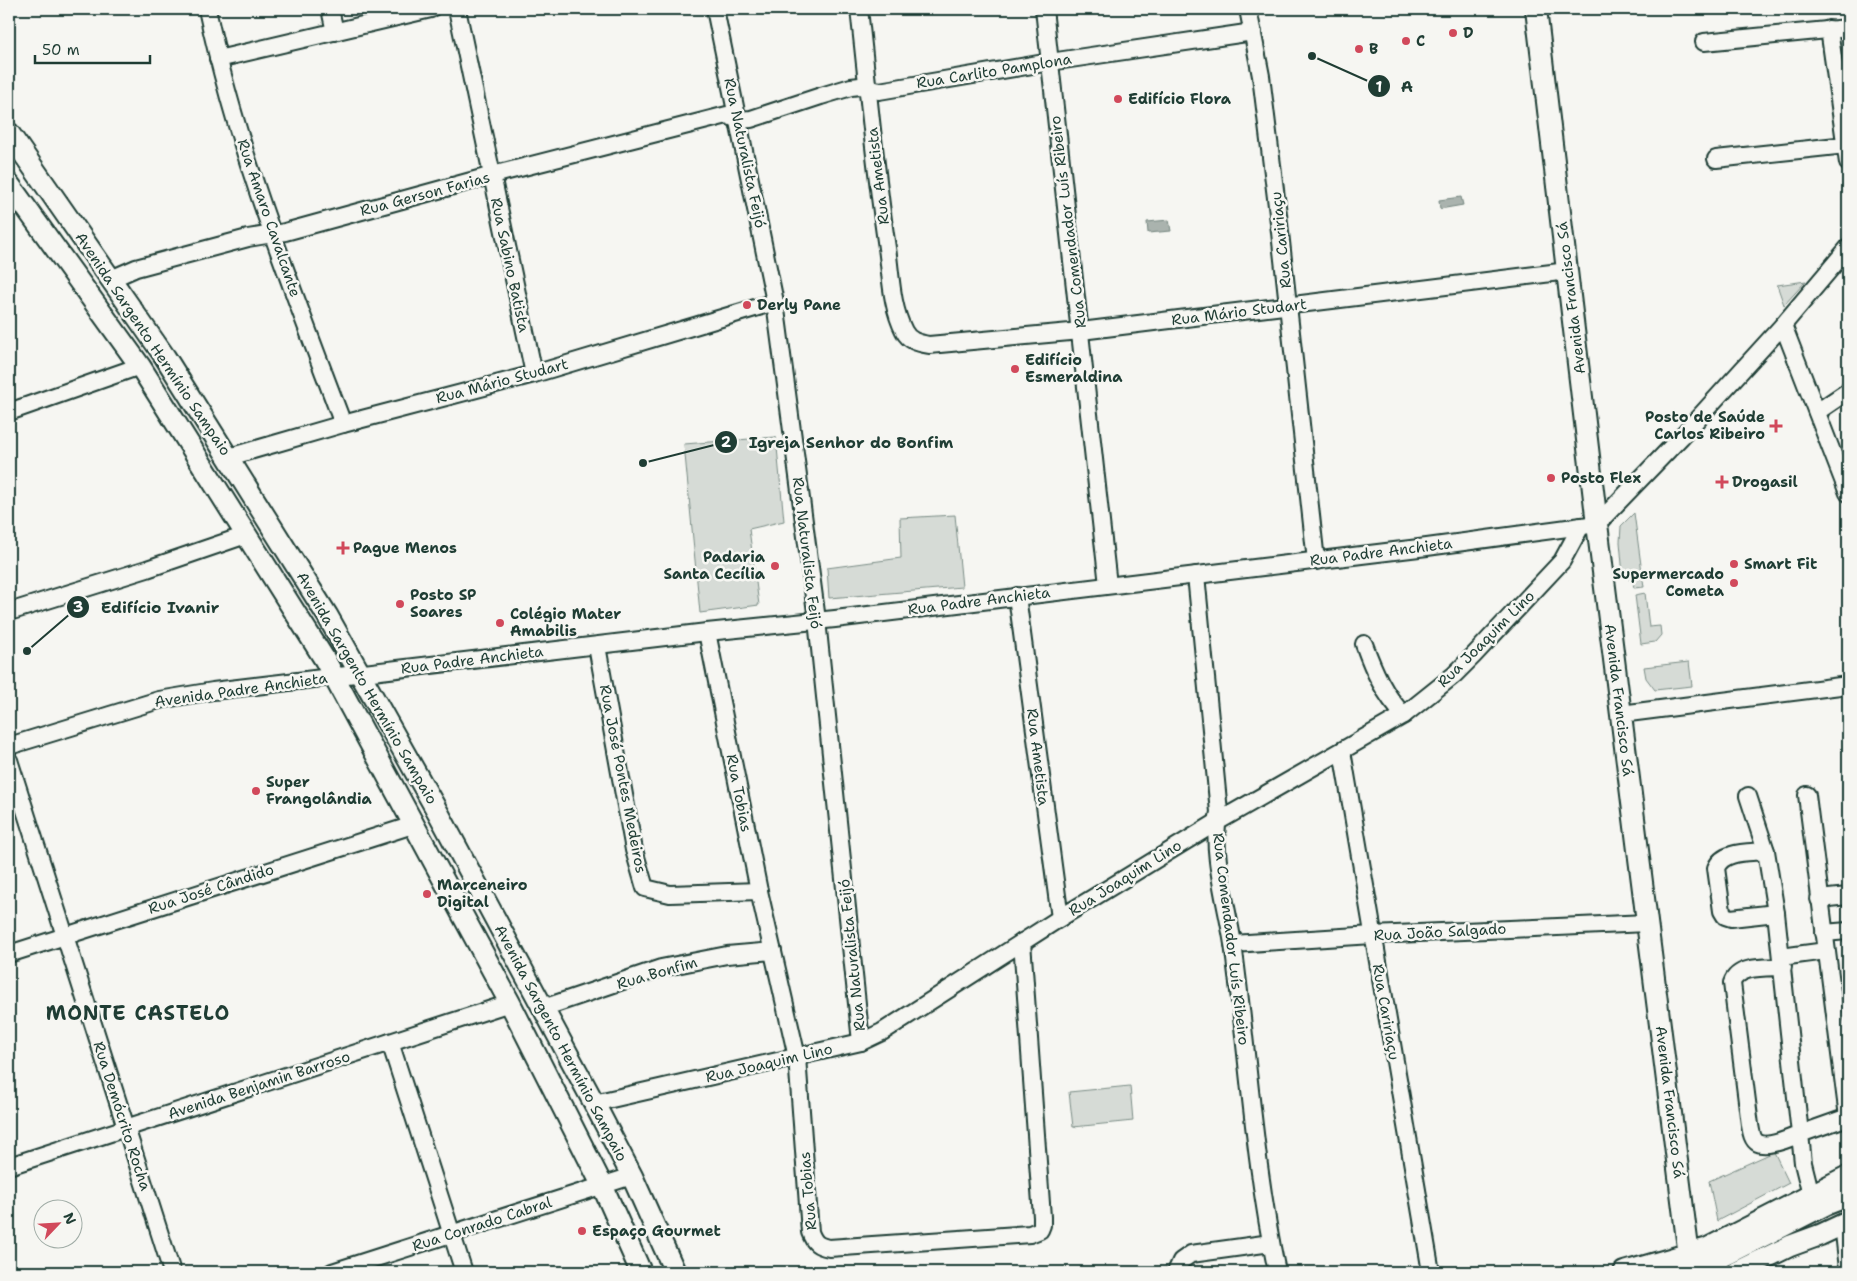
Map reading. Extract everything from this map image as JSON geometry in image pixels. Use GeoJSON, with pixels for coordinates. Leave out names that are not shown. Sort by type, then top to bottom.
{"type":"FeatureCollection","features":[{"type":"Feature","properties":{"kind":"main road","name":"Avenida Francisco Sá"},"geometry":{"type":"LineString","coordinates":[[1536,9],[1568,271],[1589,525],[1621,714],[1690,1266]]}},
{"type":"Feature","properties":{"kind":"main road","name":"Avenida Sargento Hermínio Sampaio"},"geometry":{"type":"LineString","coordinates":[[9,133],[165,357],[327,615],[440,816],[594,1103],[632,1176],[675,1272]]}},
{"type":"Feature","properties":{"kind":"main road","name":"Avenida Sargento Hermínio Sampaio"},"geometry":{"type":"LineString","coordinates":[[9,184],[140,366],[334,677],[510,1003],[602,1185],[641,1272]]}},
{"type":"Feature","properties":{"kind":"main road"},"geometry":{"type":"LineString","coordinates":[[1690,1266],[1708,1248],[1848,1176]]}},
{"type":"Feature","properties":{"kind":"main road"},"geometry":{"type":"LineString","coordinates":[[1624,1272],[1690,1266],[1848,1196]]}},
{"type":"Feature","properties":{"kind":"main road"},"geometry":{"type":"LineString","coordinates":[[1737,1272],[1790,1246],[1846,1223]]}},
{"type":"Feature","properties":{"kind":"street","name":"Rua Amaro Cavalcante"},"geometry":{"type":"LineString","coordinates":[[207,9],[218,59],[272,233],[343,424]]}},
{"type":"Feature","properties":{"kind":"street"},"geometry":{"type":"LineString","coordinates":[[330,9],[335,32]]}},
{"type":"Feature","properties":{"kind":"street"},"geometry":{"type":"LineString","coordinates":[[218,59],[431,9]]}},
{"type":"Feature","properties":{"kind":"street","name":"Rua Sabino Batista"},"geometry":{"type":"LineString","coordinates":[[457,9],[534,374]]}},
{"type":"Feature","properties":{"kind":"street","name":"Rua Naturalista Feijó"},"geometry":{"type":"LineString","coordinates":[[715,9],[775,302],[816,620],[861,1042]]}},
{"type":"Feature","properties":{"kind":"street","name":"Rua Ametista"},"geometry":{"type":"LineString","coordinates":[[859,9],[895,300],[898,318],[904,333],[910,339]]}},
{"type":"Feature","properties":{"kind":"street","name":"Rua Comendador Luís Ribeiro"},"geometry":{"type":"LineString","coordinates":[[1044,9],[1108,585]]}},
{"type":"Feature","properties":{"kind":"street","name":"Rua Caririaçu"},"geometry":{"type":"LineString","coordinates":[[1248,9],[1253,32],[1278,214],[1316,561]]}},
{"type":"Feature","properties":{"kind":"street"},"geometry":{"type":"LineString","coordinates":[[1704,42],[1848,28]]}},
{"type":"Feature","properties":{"kind":"street"},"geometry":{"type":"LineString","coordinates":[[1829,29],[1848,163]]}},
{"type":"Feature","properties":{"kind":"street","name":"Rua Carlito Pamplona"},"geometry":{"type":"LineString","coordinates":[[738,120],[751,119],[837,90],[860,86],[879,91],[1050,62],[1253,32]]}},
{"type":"Feature","properties":{"kind":"street","name":"Rua Gerson Farias"},"geometry":{"type":"LineString","coordinates":[[111,279],[136,268],[272,233],[285,232],[492,175],[727,114],[738,120]]}},
{"type":"Feature","properties":{"kind":"street"},"geometry":{"type":"LineString","coordinates":[[1716,159],[1846,145]]}},
{"type":"Feature","properties":{"kind":"street","name":"Rua Joaquim Lino"},"geometry":{"type":"LineString","coordinates":[[594,1103],[861,1042],[882,1032],[1060,918],[1217,822],[1404,715],[1454,675],[1474,655],[1562,561],[1589,525],[1681,437],[1783,326],[1848,248]]}},
{"type":"Feature","properties":{"kind":"street","name":"Rua Mário Studart"},"geometry":{"type":"LineString","coordinates":[[910,339],[919,344],[929,345],[1080,331],[1288,307],[1568,271]]}},
{"type":"Feature","properties":{"kind":"street","name":"Rua Mário Studart"},"geometry":{"type":"LineString","coordinates":[[229,457],[343,424],[534,374],[775,302]]}},
{"type":"Feature","properties":{"kind":"street"},"geometry":{"type":"LineString","coordinates":[[1783,326],[1817,412],[1844,467],[1848,493]]}},
{"type":"Feature","properties":{"kind":"street"},"geometry":{"type":"LineString","coordinates":[[9,412],[140,366]]}},
{"type":"Feature","properties":{"kind":"street"},"geometry":{"type":"LineString","coordinates":[[1817,412],[1848,391]]}},
{"type":"Feature","properties":{"kind":"street","name":"Rua Padre Anchieta"},"geometry":{"type":"LineString","coordinates":[[360,673],[1316,561],[1589,525]]}},
{"type":"Feature","properties":{"kind":"street"},"geometry":{"type":"LineString","coordinates":[[9,612],[147,569],[246,535]]}},
{"type":"Feature","properties":{"kind":"street","name":"Rua Comendador Luís Ribeiro"},"geometry":{"type":"LineString","coordinates":[[1196,574],[1219,812],[1215,837],[1233,944],[1255,1134],[1277,1272]]}},
{"type":"Feature","properties":{"kind":"street","name":"Rua Ametista"},"geometry":{"type":"LineString","coordinates":[[1017,596],[1060,918]]}},
{"type":"Feature","properties":{"kind":"street","name":"Rua Tobias"},"geometry":{"type":"LineString","coordinates":[[707,632],[759,891],[797,1057],[810,1232],[815,1244],[829,1248],[1030,1234],[1040,1230],[1042,1217],[1022,942]]}},
{"type":"Feature","properties":{"kind":"street"},"geometry":{"type":"LineString","coordinates":[[1364,644],[1374,671],[1404,715]]}},
{"type":"Feature","properties":{"kind":"street","name":"Rua José Pontes Medeiros"},"geometry":{"type":"LineString","coordinates":[[597,646],[634,850],[645,888],[670,894],[759,891]]}},
{"type":"Feature","properties":{"kind":"street","name":"Avenida Padre Anchieta"},"geometry":{"type":"LineString","coordinates":[[9,746],[159,700],[213,691],[360,673]]}},
{"type":"Feature","properties":{"kind":"street"},"geometry":{"type":"LineString","coordinates":[[1621,714],[1848,685]]}},
{"type":"Feature","properties":{"kind":"street","name":"Rua Caririaçu"},"geometry":{"type":"LineString","coordinates":[[1342,751],[1431,1272]]}},
{"type":"Feature","properties":{"kind":"street","name":"Rua Demócrito Rocha"},"geometry":{"type":"LineString","coordinates":[[9,760],[172,1272]]}},
{"type":"Feature","properties":{"kind":"street"},"geometry":{"type":"LineString","coordinates":[[1807,795],[1848,1117],[1782,1141],[1764,1144],[1757,1143],[1753,1138],[1750,1125],[1731,990],[1734,976],[1741,972],[1826,951]]}},
{"type":"Feature","properties":{"kind":"street"},"geometry":{"type":"LineString","coordinates":[[1748,796],[1766,851],[1776,913],[1803,1162],[1811,1195]]}},
{"type":"Feature","properties":{"kind":"street","name":"Rua José Cândido"},"geometry":{"type":"LineString","coordinates":[[9,954],[65,934],[413,825]]}},
{"type":"Feature","properties":{"kind":"street"},"geometry":{"type":"LineString","coordinates":[[1766,851],[1730,855],[1722,858],[1717,863],[1716,868],[1722,911],[1725,916],[1731,918],[1776,913]]}},
{"type":"Feature","properties":{"kind":"street"},"geometry":{"type":"LineString","coordinates":[[1819,899],[1848,896]]}},
{"type":"Feature","properties":{"kind":"street","name":"Rua João Salgado"},"geometry":{"type":"LineString","coordinates":[[1233,944],[1373,935],[1647,923]]}},
{"type":"Feature","properties":{"kind":"street"},"geometry":{"type":"LineString","coordinates":[[1824,933],[1848,931]]}},
{"type":"Feature","properties":{"kind":"street","name":"Rua Bonfim"},"geometry":{"type":"LineString","coordinates":[[543,1008],[661,968],[727,955],[773,951]]}},
{"type":"Feature","properties":{"kind":"street","name":"Avenida Benjamin Barroso"},"geometry":{"type":"LineString","coordinates":[[9,1166],[510,1003]]}},
{"type":"Feature","properties":{"kind":"street"},"geometry":{"type":"LineString","coordinates":[[390,1042],[464,1272]]}},
{"type":"Feature","properties":{"kind":"street","name":"Rua Conrado Cabral"},"geometry":{"type":"LineString","coordinates":[[332,1272],[632,1176]]}},
{"type":"Feature","properties":{"kind":"street"},"geometry":{"type":"LineString","coordinates":[[1846,1223],[1848,1269]]}},
{"type":"Feature","properties":{"kind":"street"},"geometry":{"type":"LineString","coordinates":[[1176,1272],[1181,1261],[1191,1254],[1271,1243]]}},
{"type":"Feature","properties":{"kind":"shaded area"},"geometry":{"type":"Polygon","coordinates":[[[1461,197],[1463,205],[1440,209],[1439,200],[1461,197]]]}},
{"type":"Feature","properties":{"kind":"shaded area"},"geometry":{"type":"Polygon","coordinates":[[[1169,220],[1171,231],[1148,233],[1147,222],[1169,220]]]}},
{"type":"Feature","properties":{"kind":"shaded area"},"geometry":{"type":"Polygon","coordinates":[[[1806,281],[1784,305],[1777,285],[1806,281]]]}},
{"type":"Feature","properties":{"kind":"shaded area"},"geometry":{"type":"Polygon","coordinates":[[[776,437],[784,521],[749,529],[759,605],[700,613],[684,444],[776,437]]]}},
{"type":"Feature","properties":{"kind":"shaded area"},"geometry":{"type":"Polygon","coordinates":[[[1634,513],[1644,587],[1634,588],[1633,582],[1623,575],[1620,542],[1621,526],[1634,513]]]}},
{"type":"Feature","properties":{"kind":"shaded area"},"geometry":{"type":"Polygon","coordinates":[[[955,515],[962,587],[829,598],[827,568],[901,558],[900,518],[955,515]]]}},
{"type":"Feature","properties":{"kind":"shaded area"},"geometry":{"type":"Polygon","coordinates":[[[1645,593],[1649,627],[1660,626],[1661,635],[1655,642],[1641,644],[1635,595],[1645,593]]]}},
{"type":"Feature","properties":{"kind":"shaded area"},"geometry":{"type":"Polygon","coordinates":[[[1689,662],[1692,686],[1655,690],[1646,678],[1644,667],[1689,662]]]}},
{"type":"Feature","properties":{"kind":"shaded area"},"geometry":{"type":"Polygon","coordinates":[[[1130,1086],[1133,1121],[1073,1127],[1069,1092],[1130,1086]]]}},
{"type":"Feature","properties":{"kind":"shaded area"},"geometry":{"type":"Polygon","coordinates":[[[1774,1152],[1789,1183],[1717,1221],[1709,1181],[1774,1152]]]}},
{"type":"Feature","properties":{"kind":"place","name":"D"},"geometry":{"type":"Point","coordinates":[1453,33]}},
{"type":"Feature","properties":{"kind":"place","name":"C"},"geometry":{"type":"Point","coordinates":[1406,41]}},
{"type":"Feature","properties":{"kind":"place","name":"B"},"geometry":{"type":"Point","coordinates":[1359,49]}},
{"type":"Feature","properties":{"kind":"place","name":"A"},"geometry":{"type":"Point","coordinates":[1312,56]}},
{"type":"Feature","properties":{"kind":"place","name":"Edifício Flora"},"geometry":{"type":"Point","coordinates":[1118,99]}},
{"type":"Feature","properties":{"kind":"place","name":"Derly Pane"},"geometry":{"type":"Point","coordinates":[747,305]}},
{"type":"Feature","properties":{"kind":"place","name":"Edifício Esmeraldina"},"geometry":{"type":"Point","coordinates":[1015,369]}},
{"type":"Feature","properties":{"kind":"place","name":"Posto de Saúde Carlos Ribeiro"},"geometry":{"type":"Point","coordinates":[1776,426]}},
{"type":"Feature","properties":{"kind":"place","name":"Igreja Senhor do Bonfim"},"geometry":{"type":"Point","coordinates":[643,463]}},
{"type":"Feature","properties":{"kind":"place","name":"Posto Flex"},"geometry":{"type":"Point","coordinates":[1551,478]}},
{"type":"Feature","properties":{"kind":"place","name":"Drogasil"},"geometry":{"type":"Point","coordinates":[1722,482]}},
{"type":"Feature","properties":{"kind":"place","name":"Pague Menos"},"geometry":{"type":"Point","coordinates":[343,548]}},
{"type":"Feature","properties":{"kind":"place","name":"Smart Fit"},"geometry":{"type":"Point","coordinates":[1734,564]}},
{"type":"Feature","properties":{"kind":"place","name":"Padaria Santa Cecília"},"geometry":{"type":"Point","coordinates":[775,566]}},
{"type":"Feature","properties":{"kind":"place","name":"Supermercado Cometa"},"geometry":{"type":"Point","coordinates":[1734,583]}},
{"type":"Feature","properties":{"kind":"place","name":"Posto SP Soares"},"geometry":{"type":"Point","coordinates":[400,604]}},
{"type":"Feature","properties":{"kind":"place","name":"Colégio Mater Amabilis"},"geometry":{"type":"Point","coordinates":[500,623]}},
{"type":"Feature","properties":{"kind":"place","name":"Edifício Ivanir"},"geometry":{"type":"Point","coordinates":[27,651]}},
{"type":"Feature","properties":{"kind":"place","name":"Super Frangolândia"},"geometry":{"type":"Point","coordinates":[256,791]}},
{"type":"Feature","properties":{"kind":"place","name":"Marceneiro Digital"},"geometry":{"type":"Point","coordinates":[427,894]}},
{"type":"Feature","properties":{"kind":"place","name":"Espaço Gourmet"},"geometry":{"type":"Point","coordinates":[582,1231]}},
{"type":"Feature","properties":{"kind":"district","name":"MONTE CASTELO"},"geometry":{"type":"Point","coordinates":[138,1013]}}]}
